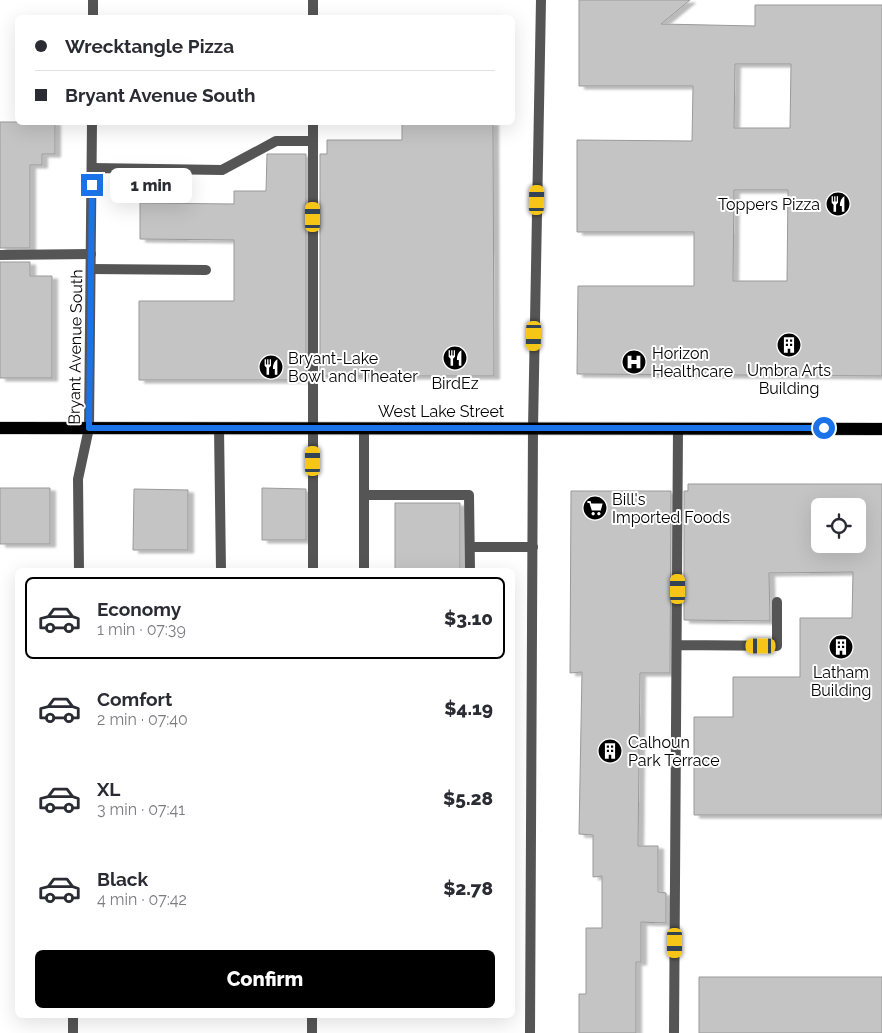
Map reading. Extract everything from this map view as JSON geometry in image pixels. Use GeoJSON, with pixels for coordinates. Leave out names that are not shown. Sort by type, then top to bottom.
{"type":"FeatureCollection","features":[{"type":"Feature","properties":{"kind":"main road","name":"West Lake Street"},"geometry":{"type":"LineString","coordinates":[[0,428],[882,429]]}},
{"type":"Feature","properties":{"kind":"street"},"geometry":{"type":"LineString","coordinates":[[93,0],[93,15]]}},
{"type":"Feature","properties":{"kind":"street"},"geometry":{"type":"LineString","coordinates":[[313,0],[313,15]]}},
{"type":"Feature","properties":{"kind":"street"},"geometry":{"type":"LineString","coordinates":[[530,1033],[533,428],[541,0]]}},
{"type":"Feature","properties":{"kind":"street","name":"Bryant Avenue South"},"geometry":{"type":"LineString","coordinates":[[78,568],[78,479],[89,428],[92,125]]}},
{"type":"Feature","properties":{"kind":"street"},"geometry":{"type":"LineString","coordinates":[[313,125],[313,568]]}},
{"type":"Feature","properties":{"kind":"street"},"geometry":{"type":"LineString","coordinates":[[92,168],[222,170],[276,142],[313,142]]}},
{"type":"Feature","properties":{"kind":"street"},"geometry":{"type":"LineString","coordinates":[[0,255],[91,254]]}},
{"type":"Feature","properties":{"kind":"street"},"geometry":{"type":"LineString","coordinates":[[91,270],[206,270]]}},
{"type":"Feature","properties":{"kind":"street"},"geometry":{"type":"LineString","coordinates":[[219,428],[221,568]]}},
{"type":"Feature","properties":{"kind":"street"},"geometry":{"type":"LineString","coordinates":[[364,428],[364,568]]}},
{"type":"Feature","properties":{"kind":"street"},"geometry":{"type":"LineString","coordinates":[[674,1033],[678,428]]}},
{"type":"Feature","properties":{"kind":"street"},"geometry":{"type":"LineString","coordinates":[[364,495],[470,495],[470,568]]}},
{"type":"Feature","properties":{"kind":"street"},"geometry":{"type":"LineString","coordinates":[[470,547],[533,547]]}},
{"type":"Feature","properties":{"kind":"street"},"geometry":{"type":"LineString","coordinates":[[677,645],[777,646],[777,602]]}},
{"type":"Feature","properties":{"kind":"street"},"geometry":{"type":"LineString","coordinates":[[73,1018],[73,1033]]}},
{"type":"Feature","properties":{"kind":"street"},"geometry":{"type":"LineString","coordinates":[[312,1018],[312,1033]]}},
{"type":"Feature","properties":{"kind":"building"},"geometry":{"type":"Polygon","coordinates":[[[579,0],[690,0],[661,24],[755,26],[755,5],[882,5],[882,376],[577,374],[578,286],[694,286],[694,232],[577,232],[577,140],[692,141],[693,86],[579,86],[579,0]],[[735,64],[734,128],[790,128],[791,64],[735,64]],[[734,190],[733,281],[787,281],[788,190],[734,190]]]}},
{"type":"Feature","properties":{"kind":"building"},"geometry":{"type":"Polygon","coordinates":[[[0,122],[15,122],[15,125],[55,125],[55,154],[42,154],[42,165],[30,165],[30,248],[0,248],[0,122]]]}},
{"type":"Feature","properties":{"kind":"building"},"geometry":{"type":"Polygon","coordinates":[[[402,125],[493,125],[494,376],[320,376],[320,154],[327,154],[327,140],[402,140],[402,125]]]}},
{"type":"Feature","properties":{"kind":"building"},"geometry":{"type":"Polygon","coordinates":[[[267,154],[306,154],[306,380],[139,380],[139,301],[234,301],[234,240],[140,239],[140,203],[234,204],[234,191],[266,191],[267,154]]]}},
{"type":"Feature","properties":{"kind":"building"},"geometry":{"type":"Polygon","coordinates":[[[0,262],[30,262],[30,276],[52,276],[52,378],[0,378],[0,262]]]}},
{"type":"Feature","properties":{"kind":"building"},"geometry":{"type":"Polygon","coordinates":[[[688,484],[882,484],[882,815],[694,815],[694,717],[733,717],[733,677],[800,677],[800,618],[852,618],[853,572],[769,573],[770,621],[684,620],[684,491],[688,491],[688,484]]]}},
{"type":"Feature","properties":{"kind":"building"},"geometry":{"type":"Polygon","coordinates":[[[0,488],[50,488],[50,544],[0,544],[0,488]]]}},
{"type":"Feature","properties":{"kind":"building"},"geometry":{"type":"Polygon","coordinates":[[[262,488],[306,489],[306,540],[262,540],[262,488]]]}},
{"type":"Feature","properties":{"kind":"building"},"geometry":{"type":"Polygon","coordinates":[[[134,489],[188,490],[188,550],[133,550],[134,489]]]}},
{"type":"Feature","properties":{"kind":"building"},"geometry":{"type":"Polygon","coordinates":[[[571,491],[671,491],[670,673],[640,673],[638,846],[658,846],[658,892],[666,893],[666,923],[641,922],[641,962],[636,962],[636,1033],[579,1033],[579,994],[586,994],[586,928],[602,928],[602,876],[593,877],[593,835],[579,834],[582,672],[570,673],[571,491]]]}},
{"type":"Feature","properties":{"kind":"building"},"geometry":{"type":"Polygon","coordinates":[[[395,503],[460,503],[460,568],[395,568],[395,503]]]}},
{"type":"Feature","properties":{"kind":"building"},"geometry":{"type":"Polygon","coordinates":[[[699,977],[882,977],[882,1033],[699,1033],[699,977]]]}},
{"type":"Feature","properties":{"kind":"place","name":"Toppers Pizza"},"geometry":{"type":"Point","coordinates":[838,204]}},
{"type":"Feature","properties":{"kind":"place","name":"Umbra Arts Building"},"geometry":{"type":"Point","coordinates":[789,345]}},
{"type":"Feature","properties":{"kind":"place","name":"BirdEz"},"geometry":{"type":"Point","coordinates":[455,358]}},
{"type":"Feature","properties":{"kind":"place","name":"Horizon Healthcare"},"geometry":{"type":"Point","coordinates":[634,362]}},
{"type":"Feature","properties":{"kind":"place","name":"Bryant-Lake Bowl and Theater"},"geometry":{"type":"Point","coordinates":[271,367]}},
{"type":"Feature","properties":{"kind":"place","name":"Bill's Imported Foods"},"geometry":{"type":"Point","coordinates":[595,508]}},
{"type":"Feature","properties":{"kind":"place","name":"Latham Building"},"geometry":{"type":"Point","coordinates":[841,647]}},
{"type":"Feature","properties":{"kind":"place","name":"Calhoun Park Terrace"},"geometry":{"type":"Point","coordinates":[610,751]}},
{"type":"Feature","properties":{"kind":"route"},"geometry":{"type":"LineString","coordinates":[[92,185],[89,428],[824,428]]}}]}
